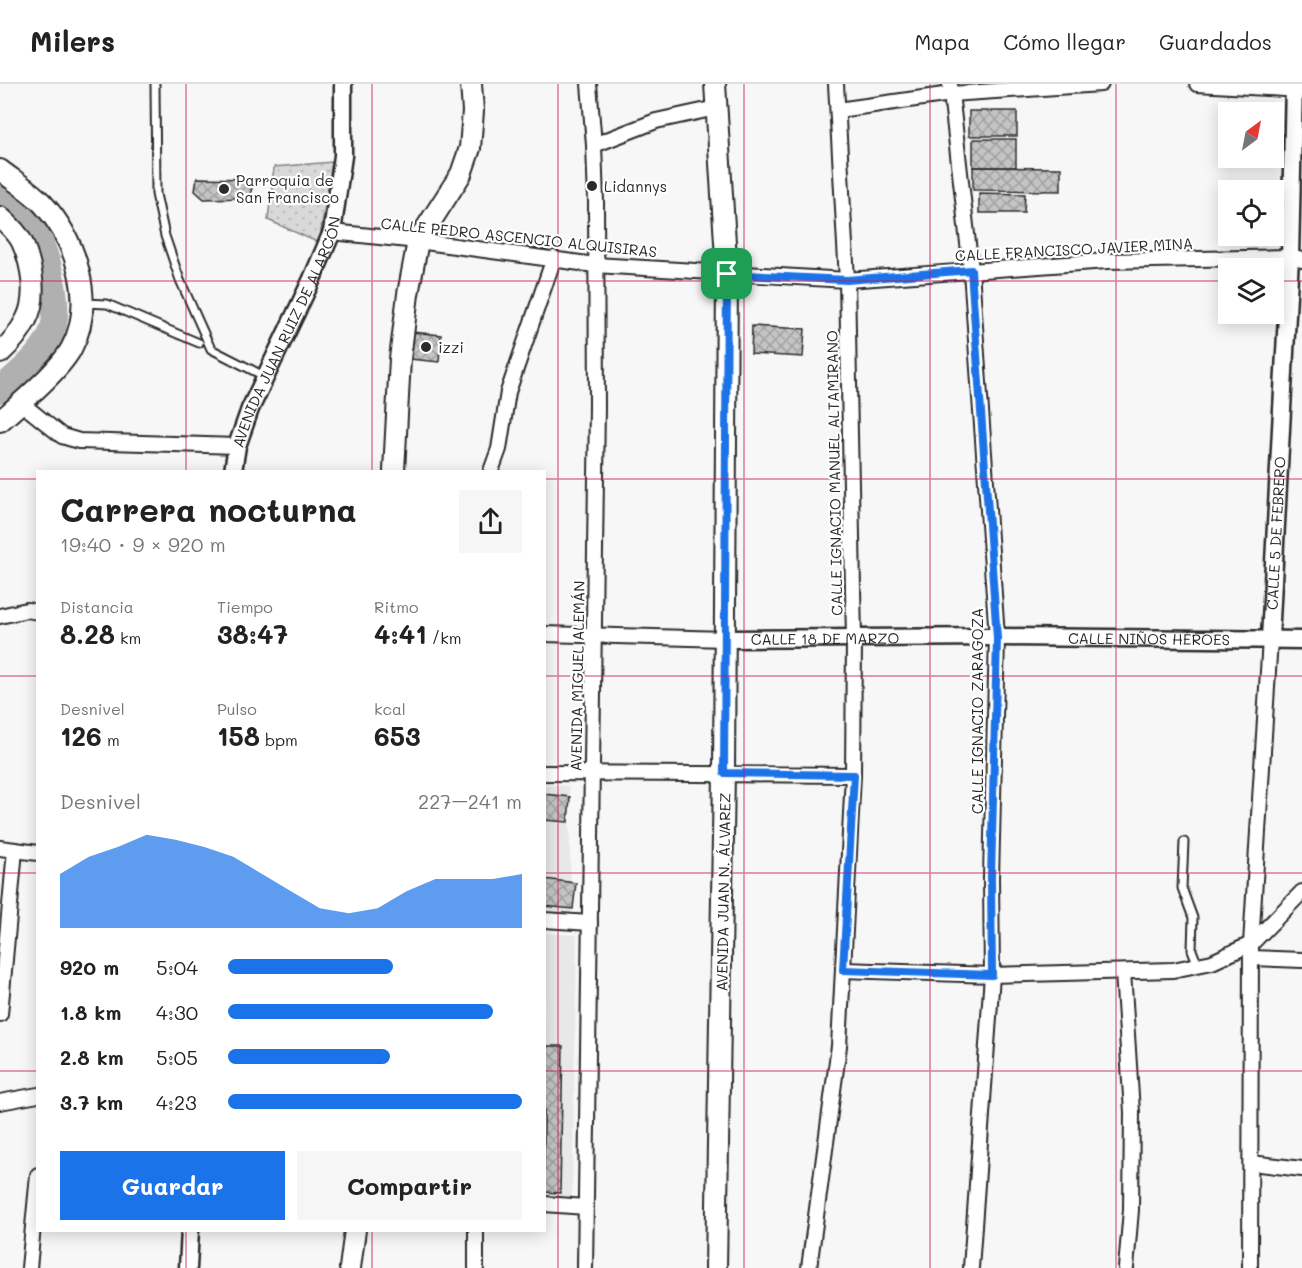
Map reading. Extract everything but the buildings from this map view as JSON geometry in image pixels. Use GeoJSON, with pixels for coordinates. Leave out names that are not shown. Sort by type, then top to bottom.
{"type":"FeatureCollection","features":[{"type":"Feature","properties":{"kind":"main road"},"geometry":{"type":"LineString","coordinates":[[394,470],[400,359],[408,294],[418,241],[461,174],[470,148],[473,111],[471,84]]}},
{"type":"Feature","properties":{"kind":"main road","name":"AVENIDA JUAN N. ÁLVAREZ"},"geometry":{"type":"LineString","coordinates":[[715,84],[727,274],[726,639],[717,1268]]}},
{"type":"Feature","properties":{"kind":"main road"},"geometry":{"type":"LineString","coordinates":[[0,170],[42,203],[66,234],[78,270],[83,303],[80,326],[71,350],[21,403],[0,421]]}},
{"type":"Feature","properties":{"kind":"main road"},"geometry":{"type":"LineString","coordinates":[[0,217],[21,241],[33,292],[27,319],[0,354]]}},
{"type":"Feature","properties":{"kind":"main road"},"geometry":{"type":"LineString","coordinates":[[350,1268],[355,1232]]}},
{"type":"Feature","properties":{"kind":"street","name":"AVENIDA JUAN RUIZ DE ALARCÓN"},"geometry":{"type":"LineString","coordinates":[[233,470],[237,446],[250,409],[332,232],[343,156],[343,84]]}},
{"type":"Feature","properties":{"kind":"street","name":"AVENIDA MIGUEL ALEMÁN"},"geometry":{"type":"LineString","coordinates":[[585,1268],[597,406],[596,202],[589,84]]}},
{"type":"Feature","properties":{"kind":"street","name":"CALLE IGNACIO MANUEL ALTAMIRANO"},"geometry":{"type":"LineString","coordinates":[[809,1268],[839,1046],[854,775],[854,639],[847,280],[836,84]]}},
{"type":"Feature","properties":{"kind":"street"},"geometry":{"type":"LineString","coordinates":[[838,110],[951,89],[1101,84]]}},
{"type":"Feature","properties":{"kind":"street"},"geometry":{"type":"LineString","coordinates":[[1197,84],[1296,87]]}},
{"type":"Feature","properties":{"kind":"street","name":"CALLE 5 DE FEBRERO"},"geometry":{"type":"LineString","coordinates":[[1251,1268],[1251,951],[1296,259],[1296,87]]}},
{"type":"Feature","properties":{"kind":"street","name":"CALLE IGNACIO ZARAGOZA"},"geometry":{"type":"LineString","coordinates":[[951,89],[971,270],[997,638],[991,878],[992,975],[971,1268]]}},
{"type":"Feature","properties":{"kind":"street"},"geometry":{"type":"LineString","coordinates":[[594,146],[656,121],[716,108]]}},
{"type":"Feature","properties":{"kind":"street","name":"CALLE PEDRO ASCENCIO ALQUISIRAS"},"geometry":{"type":"LineString","coordinates":[[332,232],[554,258],[595,265],[847,280]]}},
{"type":"Feature","properties":{"kind":"street"},"geometry":{"type":"LineString","coordinates":[[491,470],[499,449],[508,393],[554,258]]}},
{"type":"Feature","properties":{"kind":"street","name":"CALLE FRANCISCO JAVIER MINA"},"geometry":{"type":"LineString","coordinates":[[847,280],[1107,261],[1296,259]]}},
{"type":"Feature","properties":{"kind":"street"},"geometry":{"type":"LineString","coordinates":[[21,403],[62,436],[79,441],[237,446]]}},
{"type":"Feature","properties":{"kind":"street"},"geometry":{"type":"LineString","coordinates":[[0,616],[27,610],[36,612]]}},
{"type":"Feature","properties":{"kind":"street","name":"CALLE 18 DE MARZO"},"geometry":{"type":"LineString","coordinates":[[546,634],[726,639],[997,638]]}},
{"type":"Feature","properties":{"kind":"street","name":"CALLE NIÑOS HÉROES"},"geometry":{"type":"LineString","coordinates":[[997,638],[1302,639]]}},
{"type":"Feature","properties":{"kind":"street"},"geometry":{"type":"LineString","coordinates":[[546,773],[854,775]]}},
{"type":"Feature","properties":{"kind":"street"},"geometry":{"type":"LineString","coordinates":[[0,848],[36,853]]}},
{"type":"Feature","properties":{"kind":"street"},"geometry":{"type":"LineString","coordinates":[[0,1014],[3,946],[15,850]]}},
{"type":"Feature","properties":{"kind":"street"},"geometry":{"type":"LineString","coordinates":[[1251,951],[1302,892]]}},
{"type":"Feature","properties":{"kind":"street"},"geometry":{"type":"LineString","coordinates":[[546,920],[590,923]]}},
{"type":"Feature","properties":{"kind":"street"},"geometry":{"type":"LineString","coordinates":[[843,970],[992,975],[1173,970],[1251,951],[1302,960]]}},
{"type":"Feature","properties":{"kind":"street"},"geometry":{"type":"LineString","coordinates":[[1123,972],[1132,1112],[1131,1210],[1126,1268]]}},
{"type":"Feature","properties":{"kind":"street"},"geometry":{"type":"LineString","coordinates":[[0,1102],[36,1095]]}},
{"type":"Feature","properties":{"kind":"street"},"geometry":{"type":"LineString","coordinates":[[1251,1163],[1302,1169]]}},
{"type":"Feature","properties":{"kind":"street"},"geometry":{"type":"LineString","coordinates":[[28,1268],[36,1193]]}},
{"type":"Feature","properties":{"kind":"street"},"geometry":{"type":"LineString","coordinates":[[546,1204],[586,1207]]}},
{"type":"Feature","properties":{"kind":"street"},"geometry":{"type":"LineString","coordinates":[[188,1268],[190,1232]]}},
{"type":"Feature","properties":{"kind":"street"},"geometry":{"type":"LineString","coordinates":[[476,1232],[476,1268]]}},
{"type":"Feature","properties":{"kind":"lane"},"geometry":{"type":"LineString","coordinates":[[155,84],[156,194],[165,236],[180,280],[211,349],[266,377]]}},
{"type":"Feature","properties":{"kind":"lane"},"geometry":{"type":"LineString","coordinates":[[83,303],[107,304],[199,343]]}},
{"type":"Feature","properties":{"kind":"lane"},"geometry":{"type":"LineString","coordinates":[[1184,842],[1182,888],[1193,918],[1192,950],[1198,965]]}},
{"type":"Feature","properties":{"kind":"shaded area"},"geometry":{"type":"Polygon","coordinates":[[[332,162],[319,243],[268,220],[274,167],[332,162]]]}},
{"type":"Feature","properties":{"kind":"shaded area"},"geometry":{"type":"Polygon","coordinates":[[[546,785],[569,786],[571,915],[546,913],[546,785]]]}},
{"type":"Feature","properties":{"kind":"shaded area"},"geometry":{"type":"Polygon","coordinates":[[[546,933],[577,935],[572,1198],[546,1196],[546,933]]]}},
{"type":"Feature","properties":{"kind":"waterway"},"geometry":{"type":"LineString","coordinates":[[0,199],[25,219],[35,232],[47,261],[55,310],[54,324],[45,344],[28,365],[0,390]]}},
{"type":"Feature","properties":{"kind":"place","name":"Lidannys"},"geometry":{"type":"Point","coordinates":[592,186]}},
{"type":"Feature","properties":{"kind":"place","name":"Parroquia de San Francisco"},"geometry":{"type":"Point","coordinates":[224,189]}},
{"type":"Feature","properties":{"kind":"place","name":"izzi"},"geometry":{"type":"Point","coordinates":[426,347]}},
{"type":"Feature","properties":{"kind":"route"},"geometry":{"type":"LineString","coordinates":[[971,270],[997,638],[991,878],[992,975],[843,970],[854,775],[724,773],[727,274],[847,280],[971,270]]}}]}
